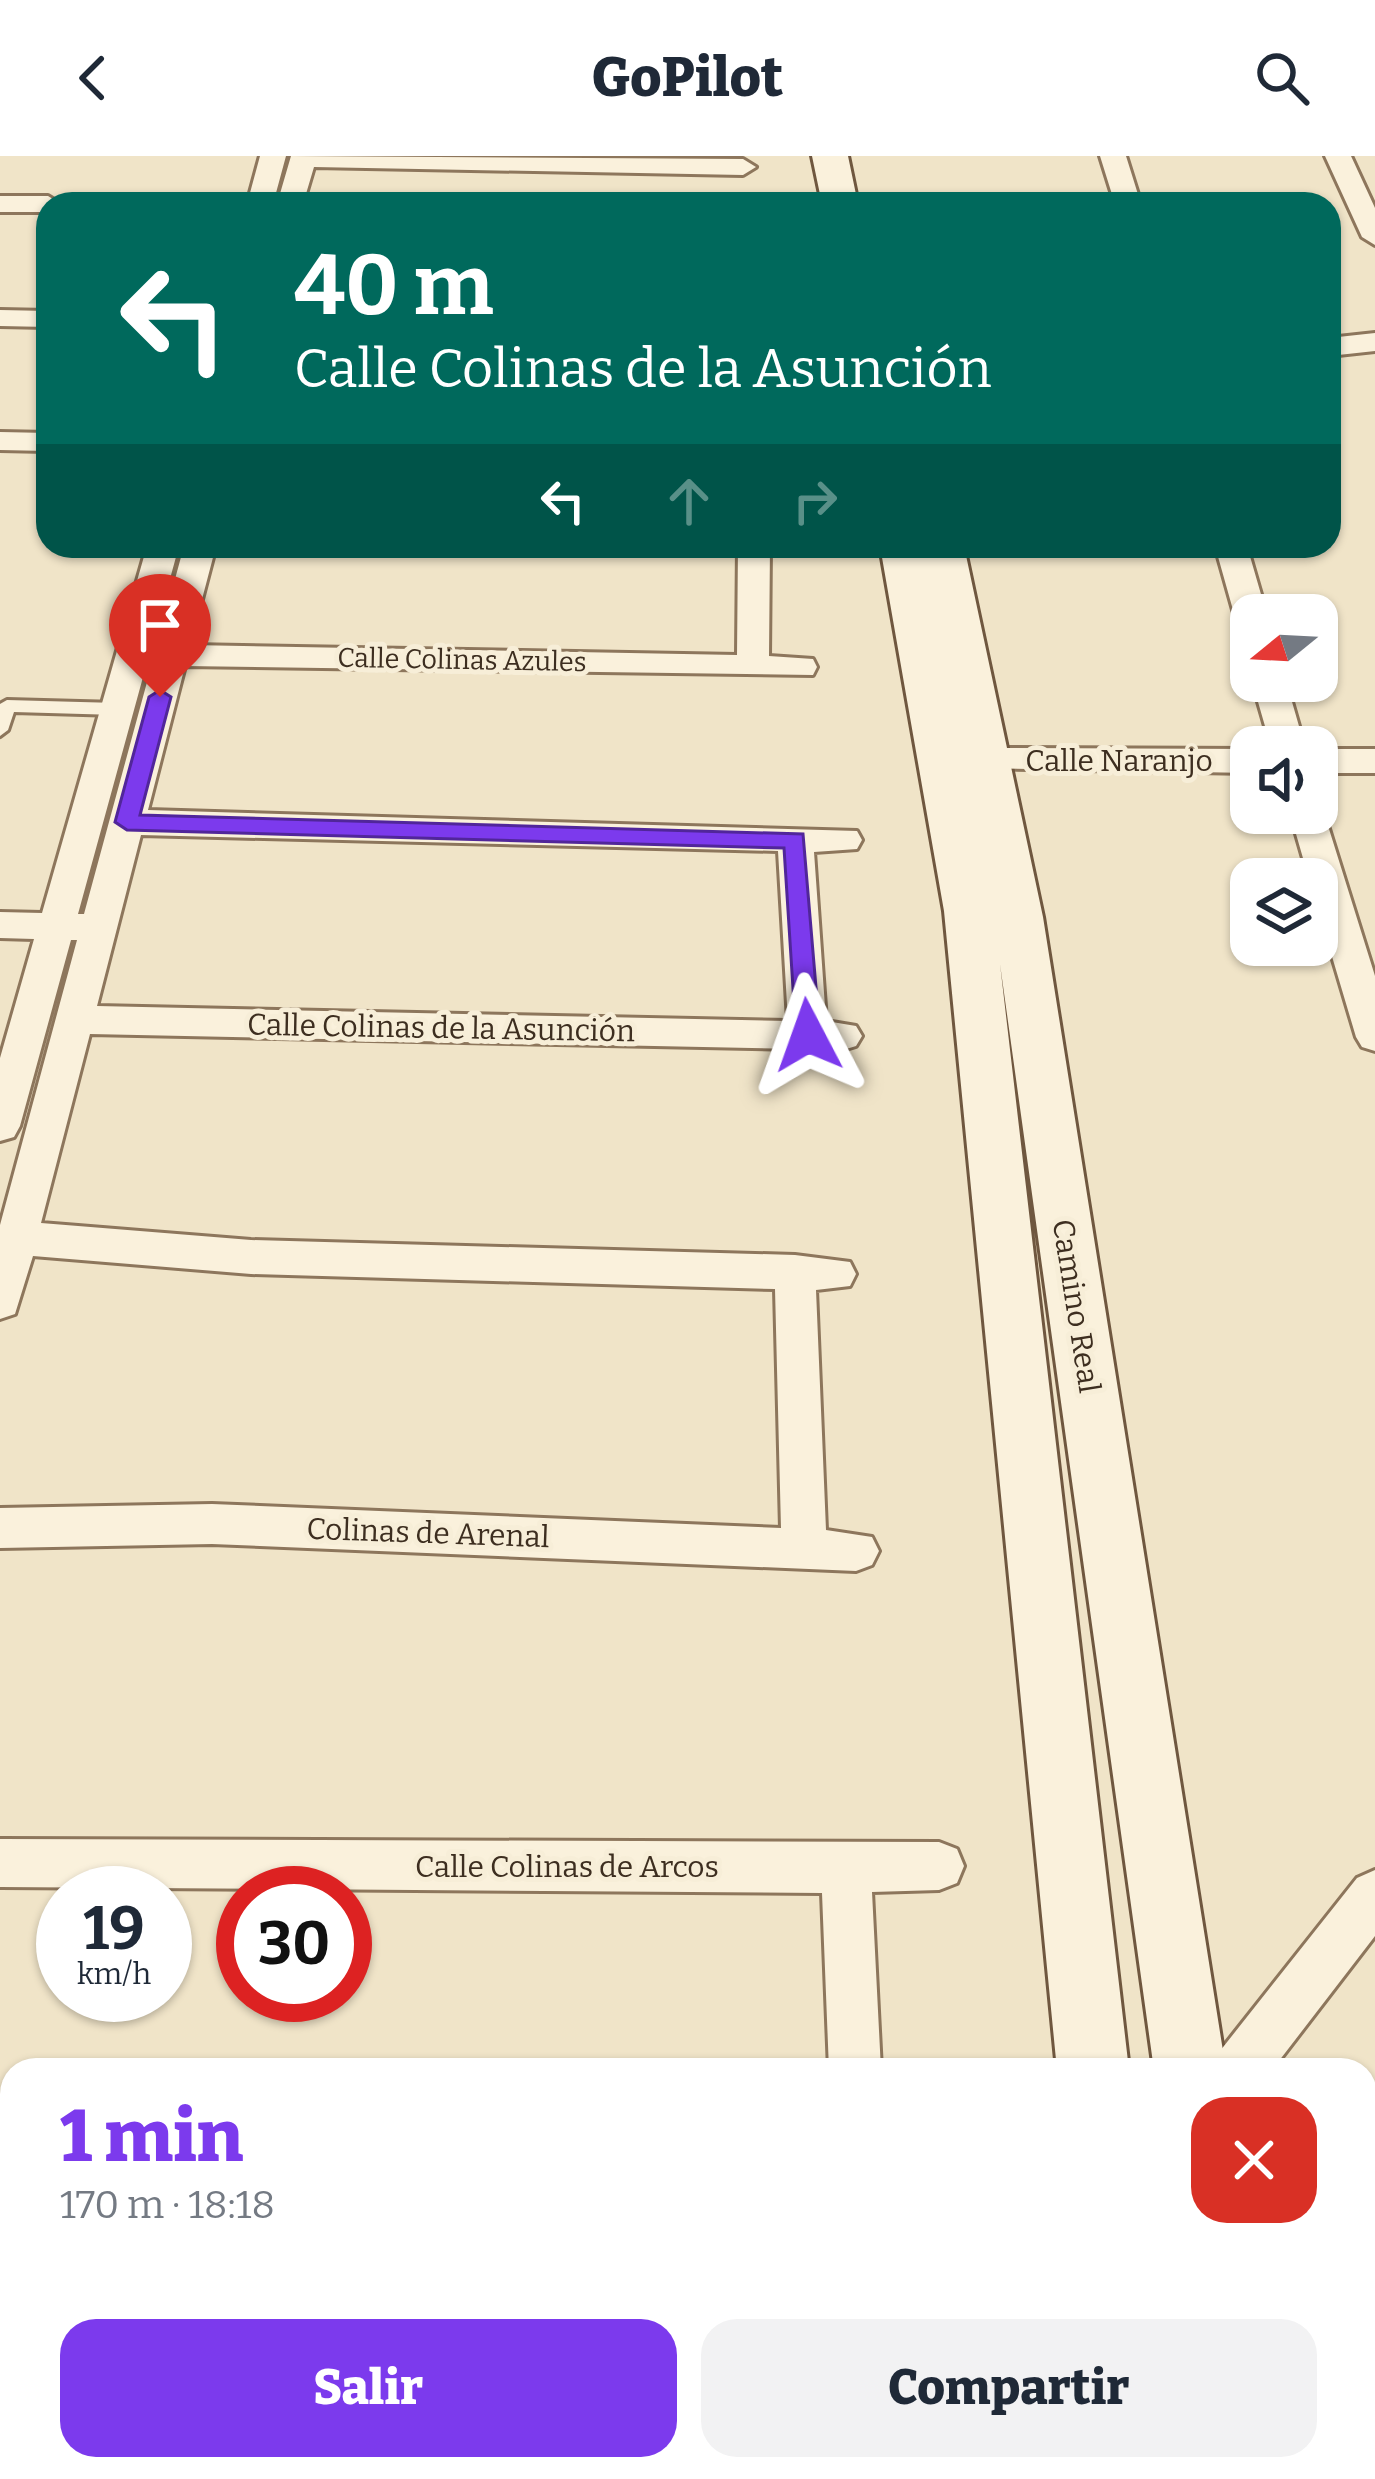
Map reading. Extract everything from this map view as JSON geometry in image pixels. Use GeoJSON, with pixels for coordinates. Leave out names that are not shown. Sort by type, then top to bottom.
{"type":"FeatureCollection","features":[{"type":"Feature","properties":{"kind":"street"},"geometry":{"type":"LineString","coordinates":[[263,192],[273,156]]}},
{"type":"Feature","properties":{"kind":"street"},"geometry":{"type":"LineString","coordinates":[[830,156],[838,192]]}},
{"type":"Feature","properties":{"kind":"street"},"geometry":{"type":"LineString","coordinates":[[864,156],[870,192]]}},
{"type":"Feature","properties":{"kind":"street"},"geometry":{"type":"LineString","coordinates":[[1113,156],[1124,192]]}},
{"type":"Feature","properties":{"kind":"street"},"geometry":{"type":"LineString","coordinates":[[1338,156],[1375,237]]}},
{"type":"Feature","properties":{"kind":"street"},"geometry":{"type":"LineString","coordinates":[[293,192],[303,158],[702,161],[742,166]]}},
{"type":"Feature","properties":{"kind":"street"},"geometry":{"type":"LineString","coordinates":[[0,204],[36,204]]}},
{"type":"Feature","properties":{"kind":"street"},"geometry":{"type":"LineString","coordinates":[[0,318],[36,319]]}},
{"type":"Feature","properties":{"kind":"street"},"geometry":{"type":"LineString","coordinates":[[1341,345],[1375,342]]}},
{"type":"Feature","properties":{"kind":"street"},"geometry":{"type":"LineString","coordinates":[[0,441],[36,442]]}},
{"type":"Feature","properties":{"kind":"street"},"geometry":{"type":"LineString","coordinates":[[0,1126],[160,558]]}},
{"type":"Feature","properties":{"kind":"street"},"geometry":{"type":"LineString","coordinates":[[0,1303],[197,558]]}},
{"type":"Feature","properties":{"kind":"street"},"geometry":{"type":"LineString","coordinates":[[753,665],[754,558]]}},
{"type":"Feature","properties":{"kind":"street","name":"Camino Real"},"geometry":{"type":"LineString","coordinates":[[903,558],[969,911],[1092,2058]]}},
{"type":"Feature","properties":{"kind":"street","name":"Camino Real"},"geometry":{"type":"LineString","coordinates":[[946,558],[1018,917],[1188,2058]]}},
{"type":"Feature","properties":{"kind":"street"},"geometry":{"type":"LineString","coordinates":[[1234,558],[1245,594]]}},
{"type":"Feature","properties":{"kind":"street","name":"Calle Colinas Azules"},"geometry":{"type":"LineString","coordinates":[[171,656],[801,667]]}},
{"type":"Feature","properties":{"kind":"street","name":"Calle Naranjo"},"geometry":{"type":"LineString","coordinates":[[988,760],[1230,761]]}},
{"type":"Feature","properties":{"kind":"street"},"geometry":{"type":"LineString","coordinates":[[1338,761],[1375,761]]}},
{"type":"Feature","properties":{"kind":"street"},"geometry":{"type":"LineString","coordinates":[[127,822],[844,840]]}},
{"type":"Feature","properties":{"kind":"street"},"geometry":{"type":"LineString","coordinates":[[1313,834],[1375,1037]]}},
{"type":"Feature","properties":{"kind":"street","name":"Calle Colinas de la Asunción"},"geometry":{"type":"LineString","coordinates":[[74,1020],[825,1035],[795,840]]}},
{"type":"Feature","properties":{"kind":"street"},"geometry":{"type":"LineString","coordinates":[[0,925],[99,927]]}},
{"type":"Feature","properties":{"kind":"street"},"geometry":{"type":"LineString","coordinates":[[17,1238],[250,1257],[815,1273],[805,1549]]}},
{"type":"Feature","properties":{"kind":"street","name":"Colinas de Arenal"},"geometry":{"type":"LineString","coordinates":[[0,1528],[212,1524],[856,1551]]}},
{"type":"Feature","properties":{"kind":"street","name":"Calle Colinas de Arcos"},"geometry":{"type":"LineString","coordinates":[[0,1863],[939,1866]]}},
{"type":"Feature","properties":{"kind":"street"},"geometry":{"type":"LineString","coordinates":[[846,1869],[854,2058]]}},
{"type":"Feature","properties":{"kind":"street"},"geometry":{"type":"LineString","coordinates":[[1248,2058],[1375,1895]]}},
{"type":"Feature","properties":{"kind":"lane"},"geometry":{"type":"LineString","coordinates":[[0,730],[7,706],[117,709]]}},
{"type":"Feature","properties":{"kind":"route"},"geometry":{"type":"LineString","coordinates":[[160,697],[127,822],[795,840],[808,1035]]}}]}
